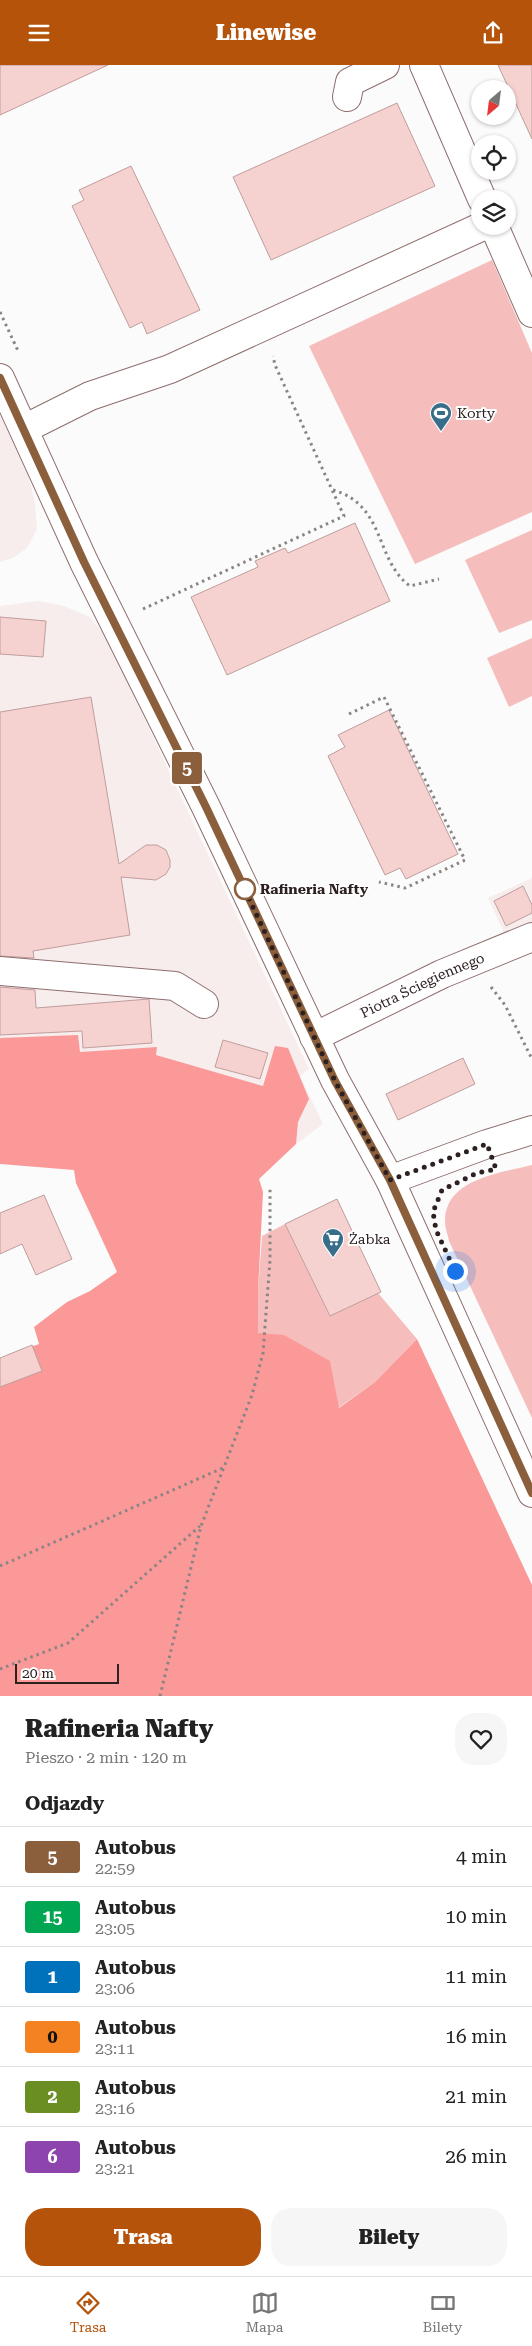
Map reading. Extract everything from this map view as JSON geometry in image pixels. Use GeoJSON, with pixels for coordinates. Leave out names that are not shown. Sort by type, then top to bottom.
{"type":"FeatureCollection","features":[{"type":"Feature","properties":{"kind":"street"},"geometry":{"type":"LineString","coordinates":[[347,97],[350,82],[356,77],[385,65]]}},
{"type":"Feature","properties":{"kind":"street"},"geometry":{"type":"LineString","coordinates":[[424,65],[478,190]]}},
{"type":"Feature","properties":{"kind":"street"},"geometry":{"type":"LineString","coordinates":[[24,429],[90,396],[170,369],[471,232]]}},
{"type":"Feature","properties":{"kind":"street"},"geometry":{"type":"LineString","coordinates":[[498,235],[532,313]]}},
{"type":"Feature","properties":{"kind":"street"},"geometry":{"type":"LineString","coordinates":[[0,378],[84,562],[206,807],[314,1037],[357,1123],[390,1180],[532,1493]]}},
{"type":"Feature","properties":{"kind":"street","name":"Piotra Ściegiennego"},"geometry":{"type":"LineString","coordinates":[[314,1037],[442,974],[532,937]]}},
{"type":"Feature","properties":{"kind":"street"},"geometry":{"type":"LineString","coordinates":[[0,971],[174,986],[204,1004]]}},
{"type":"Feature","properties":{"kind":"street"},"geometry":{"type":"LineString","coordinates":[[390,1180],[487,1144],[532,1130]]}},
{"type":"Feature","properties":{"kind":"path"},"geometry":{"type":"LineString","coordinates":[[140,610],[344,516],[275,365],[267,325]]}},
{"type":"Feature","properties":{"kind":"path"},"geometry":{"type":"LineString","coordinates":[[332,490],[345,493],[371,516],[399,578],[410,587],[438,579]]}},
{"type":"Feature","properties":{"kind":"path"},"geometry":{"type":"LineString","coordinates":[[349,714],[384,697],[465,860],[405,888],[378,883]]}},
{"type":"Feature","properties":{"kind":"path"},"geometry":{"type":"LineString","coordinates":[[488,982],[505,1005],[532,1059]]}},
{"type":"Feature","properties":{"kind":"path"},"geometry":{"type":"LineString","coordinates":[[160,1696],[201,1526],[252,1395],[263,1353],[270,1260],[270,1188]]}},
{"type":"Feature","properties":{"kind":"path"},"geometry":{"type":"LineString","coordinates":[[0,1566],[224,1468]]}},
{"type":"Feature","properties":{"kind":"path"},"geometry":{"type":"LineString","coordinates":[[0,1669],[68,1643],[201,1526]]}},
{"type":"Feature","properties":{"kind":"shaded area","name":"Korty"},"geometry":{"type":"Polygon","coordinates":[[[492,260],[532,353],[532,512],[415,564],[309,346],[492,260]]]}},
{"type":"Feature","properties":{"kind":"shaded area"},"geometry":{"type":"Polygon","coordinates":[[[0,412],[27,469],[35,504],[37,529],[27,548],[13,558],[0,562],[0,412]]]}},
{"type":"Feature","properties":{"kind":"shaded area"},"geometry":{"type":"Polygon","coordinates":[[[532,530],[532,620],[499,633],[465,560],[532,530]]]}},
{"type":"Feature","properties":{"kind":"shaded area"},"geometry":{"type":"Polygon","coordinates":[[[39,601],[64,606],[90,617],[106,637],[309,1069],[300,1076],[323,1124],[296,1144],[112,1094],[0,1104],[0,606],[39,601]]]}},
{"type":"Feature","properties":{"kind":"shaded area"},"geometry":{"type":"Polygon","coordinates":[[[532,638],[532,696],[509,707],[487,658],[532,638]]]}},
{"type":"Feature","properties":{"kind":"shaded area"},"geometry":{"type":"Polygon","coordinates":[[[532,878],[532,937],[510,946],[488,898],[532,878]]]}},
{"type":"Feature","properties":{"kind":"shaded area"},"geometry":{"type":"Polygon","coordinates":[[[78,1035],[80,1052],[157,1047],[156,1055],[263,1086],[275,1046],[288,1048],[309,1099],[298,1122],[296,1144],[259,1179],[263,1192],[258,1333],[284,1335],[330,1361],[339,1408],[375,1382],[417,1339],[532,1585],[532,1696],[0,1696],[0,1358],[39,1344],[34,1327],[67,1302],[90,1291],[117,1272],[76,1183],[74,1170],[0,1164],[0,1038],[78,1035]]]}},
{"type":"Feature","properties":{"kind":"shaded area"},"geometry":{"type":"Polygon","coordinates":[[[532,1165],[532,1418],[449,1241],[445,1222],[447,1208],[454,1196],[464,1187],[476,1180],[491,1175],[532,1165]]]}},
{"type":"Feature","properties":{"kind":"shaded area"},"geometry":{"type":"Polygon","coordinates":[[[285,1224],[330,1316],[378,1293],[417,1339],[375,1382],[338,1408],[258,1333],[258,1292],[262,1236],[285,1224]]]}},
{"type":"Feature","properties":{"kind":"building"},"geometry":{"type":"Polygon","coordinates":[[[0,65],[108,65],[0,115],[0,65]]]}},
{"type":"Feature","properties":{"kind":"building"},"geometry":{"type":"Polygon","coordinates":[[[498,65],[532,65],[532,139],[516,104],[516,80],[505,80],[498,65]]]}},
{"type":"Feature","properties":{"kind":"building"},"geometry":{"type":"Polygon","coordinates":[[[397,103],[435,186],[271,260],[233,177],[397,103]]]}},
{"type":"Feature","properties":{"kind":"building"},"geometry":{"type":"Polygon","coordinates":[[[131,166],[200,310],[147,334],[142,322],[130,328],[72,206],[84,200],[79,190],[131,166]]]}},
{"type":"Feature","properties":{"kind":"building"},"geometry":{"type":"Polygon","coordinates":[[[355,523],[390,601],[227,675],[191,597],[258,567],[255,561],[285,548],[288,553],[355,523]]]}},
{"type":"Feature","properties":{"kind":"building"},"geometry":{"type":"Polygon","coordinates":[[[0,617],[46,621],[43,657],[0,654],[0,617]]]}},
{"type":"Feature","properties":{"kind":"building"},"geometry":{"type":"Polygon","coordinates":[[[91,697],[119,864],[146,845],[157,845],[166,850],[170,860],[170,867],[166,874],[156,880],[121,877],[130,935],[33,951],[34,958],[0,956],[0,712],[91,697]]]}},
{"type":"Feature","properties":{"kind":"building"},"geometry":{"type":"Polygon","coordinates":[[[389,710],[458,854],[406,879],[400,868],[385,875],[328,756],[345,747],[338,735],[389,710]]]}},
{"type":"Feature","properties":{"kind":"building"},"geometry":{"type":"Polygon","coordinates":[[[523,886],[532,905],[532,913],[506,926],[494,901],[523,886]]]}},
{"type":"Feature","properties":{"kind":"building"},"geometry":{"type":"Polygon","coordinates":[[[0,987],[35,990],[36,1008],[149,999],[152,1043],[83,1048],[82,1031],[0,1035],[0,987]]]}},
{"type":"Feature","properties":{"kind":"building"},"geometry":{"type":"Polygon","coordinates":[[[223,1040],[268,1053],[260,1079],[215,1067],[223,1040]]]}},
{"type":"Feature","properties":{"kind":"building"},"geometry":{"type":"Polygon","coordinates":[[[463,1058],[475,1084],[398,1120],[386,1094],[463,1058]]]}},
{"type":"Feature","properties":{"kind":"building"},"geometry":{"type":"Polygon","coordinates":[[[44,1195],[72,1259],[36,1275],[22,1244],[0,1254],[0,1213],[44,1195]]]}},
{"type":"Feature","properties":{"kind":"building","name":"Żabka"},"geometry":{"type":"Polygon","coordinates":[[[337,1199],[381,1292],[330,1316],[285,1224],[337,1199]]]}},
{"type":"Feature","properties":{"kind":"building"},"geometry":{"type":"Polygon","coordinates":[[[32,1345],[42,1371],[0,1387],[0,1358],[32,1345]]]}},
{"type":"Feature","properties":{"kind":"bus line","name":"5"},"geometry":{"type":"LineString","coordinates":[[0,378],[84,562],[206,807],[335,1081],[390,1180],[532,1493]]}},
{"type":"Feature","properties":{"kind":"place","name":"Korty"},"geometry":{"type":"Point","coordinates":[441,432]}},
{"type":"Feature","properties":{"kind":"place","name":"Rafineria Nafty"},"geometry":{"type":"Point","coordinates":[245,889]}},
{"type":"Feature","properties":{"kind":"place","name":"Żabka"},"geometry":{"type":"Point","coordinates":[333,1258]}},
{"type":"Feature","properties":{"kind":"route"},"geometry":{"type":"LineString","coordinates":[[245,889],[243,886],[335,1081],[390,1180],[487,1144],[496,1169],[477,1173],[442,1190],[433,1212],[436,1230],[455,1271]]}}]}
